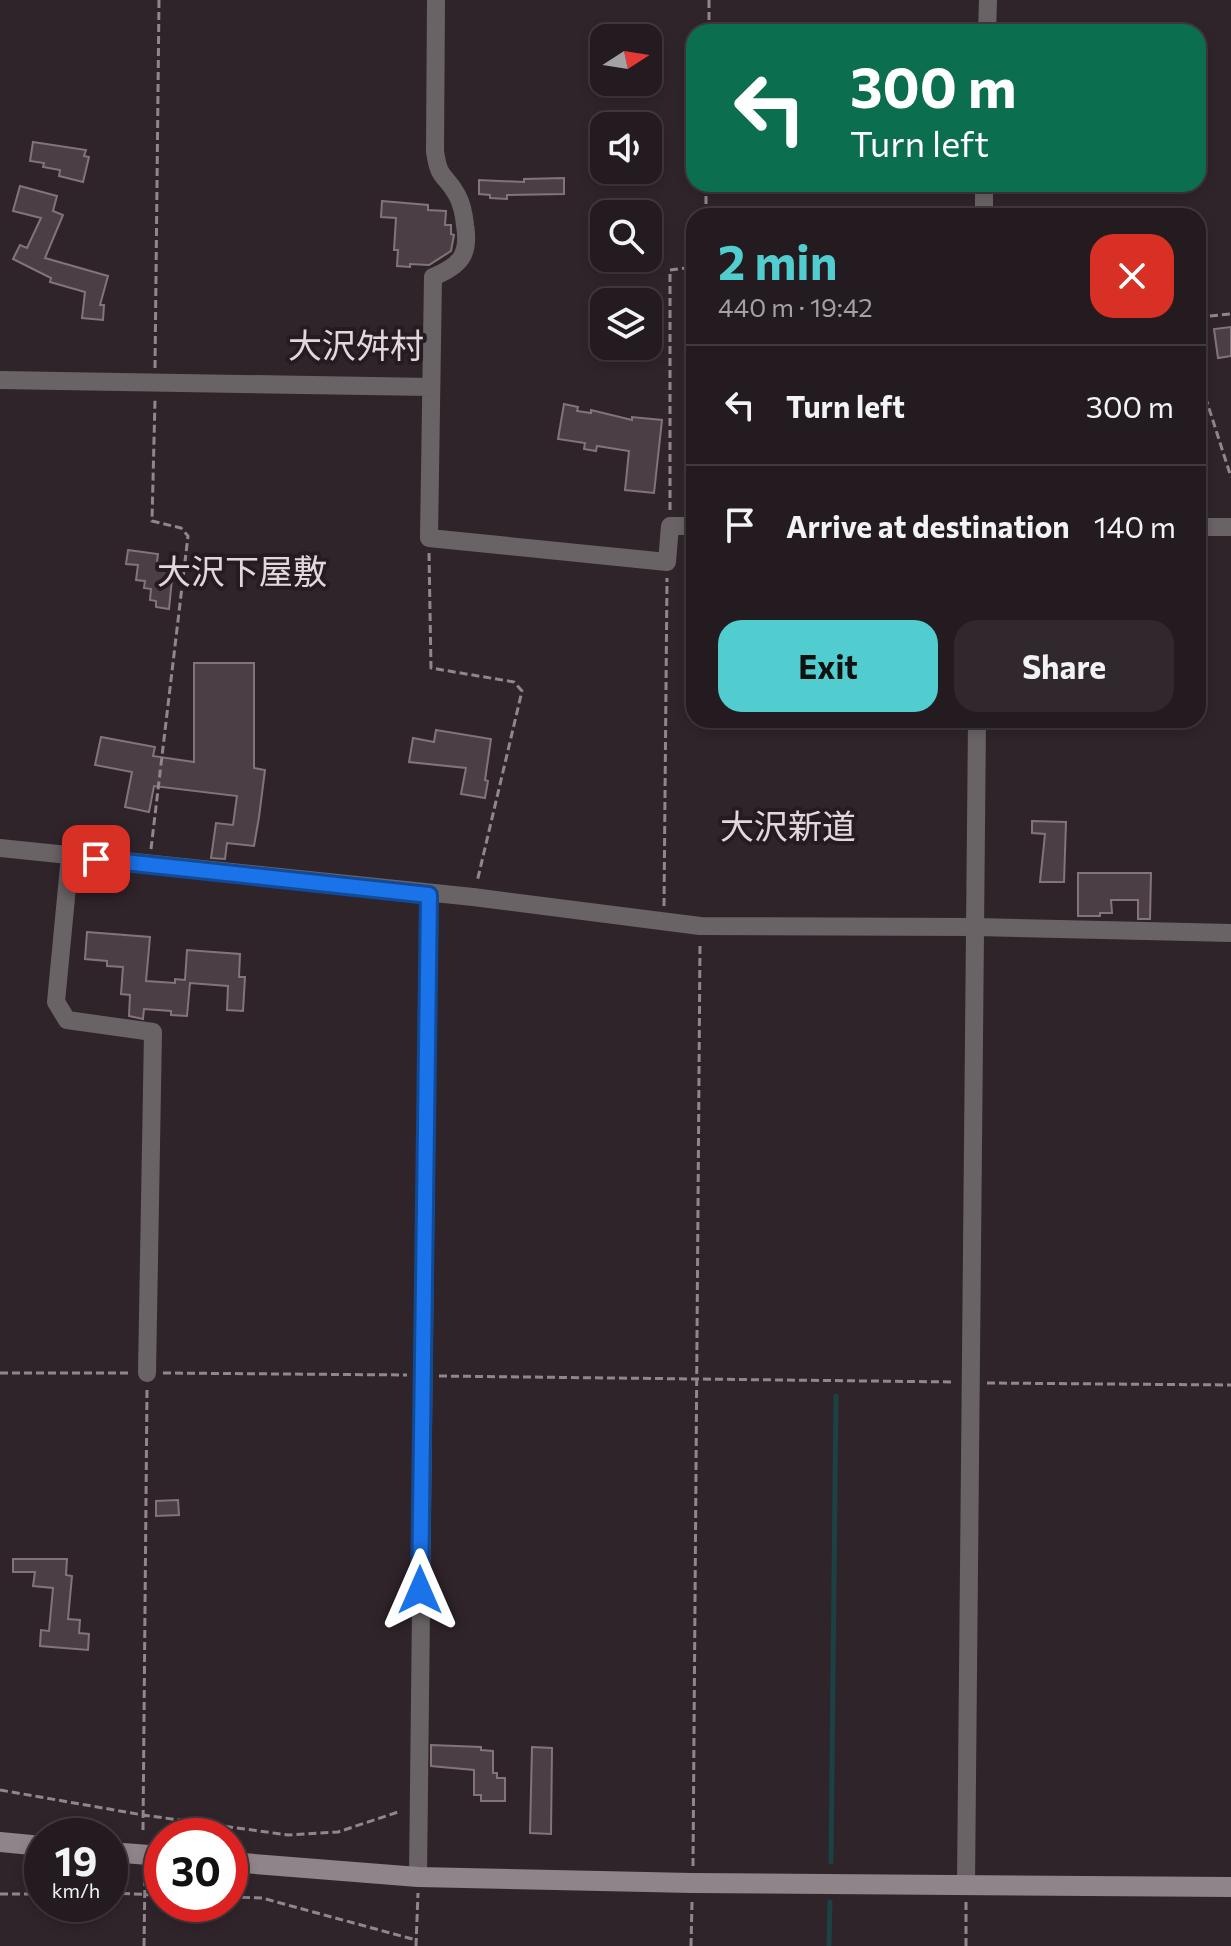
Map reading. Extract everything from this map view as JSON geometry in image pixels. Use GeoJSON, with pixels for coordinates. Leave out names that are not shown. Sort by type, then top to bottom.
{"type":"FeatureCollection","features":[{"type":"Feature","properties":{"kind":"street"},"geometry":{"type":"LineString","coordinates":[[436,0],[435,151],[438,172],[456,193],[464,211],[468,243],[461,259],[448,271],[433,277],[429,538],[667,562],[670,526],[686,526]]}},
{"type":"Feature","properties":{"kind":"street"},"geometry":{"type":"LineString","coordinates":[[987,24],[988,0]]}},
{"type":"Feature","properties":{"kind":"street"},"geometry":{"type":"LineString","coordinates":[[0,380],[431,387]]}},
{"type":"Feature","properties":{"kind":"street"},"geometry":{"type":"LineString","coordinates":[[1206,527],[1231,527]]}},
{"type":"Feature","properties":{"kind":"street"},"geometry":{"type":"LineString","coordinates":[[966,1885],[977,728]]}},
{"type":"Feature","properties":{"kind":"street"},"geometry":{"type":"LineString","coordinates":[[0,848],[429,895],[473,897],[700,926],[976,927],[1231,933]]}},
{"type":"Feature","properties":{"kind":"street"},"geometry":{"type":"LineString","coordinates":[[70,856],[56,1002],[67,1020],[153,1032],[147,1373]]}},
{"type":"Feature","properties":{"kind":"street"},"geometry":{"type":"LineString","coordinates":[[418,1877],[429,895]]}},
{"type":"Feature","properties":{"kind":"street"},"geometry":{"type":"LineString","coordinates":[[0,1842],[24,1844]]}},
{"type":"Feature","properties":{"kind":"street"},"geometry":{"type":"LineString","coordinates":[[248,1863],[418,1877],[692,1883],[1231,1887]]}},
{"type":"Feature","properties":{"kind":"path"},"geometry":{"type":"LineString","coordinates":[[149,864],[188,536],[181,528],[152,521],[159,0]]}},
{"type":"Feature","properties":{"kind":"path"},"geometry":{"type":"LineString","coordinates":[[709,0],[709,24]]}},
{"type":"Feature","properties":{"kind":"path"},"geometry":{"type":"LineString","coordinates":[[670,526],[670,270],[686,268]]}},
{"type":"Feature","properties":{"kind":"path"},"geometry":{"type":"LineString","coordinates":[[1206,316],[1231,314]]}},
{"type":"Feature","properties":{"kind":"path"},"geometry":{"type":"LineString","coordinates":[[1206,399],[1231,477]]}},
{"type":"Feature","properties":{"kind":"path"},"geometry":{"type":"LineString","coordinates":[[429,538],[431,668],[514,682],[522,691],[473,897]]}},
{"type":"Feature","properties":{"kind":"path"},"geometry":{"type":"LineString","coordinates":[[664,923],[667,562]]}},
{"type":"Feature","properties":{"kind":"path"},"geometry":{"type":"LineString","coordinates":[[691,1946],[700,926]]}},
{"type":"Feature","properties":{"kind":"path"},"geometry":{"type":"LineString","coordinates":[[0,1373],[1231,1385]]}},
{"type":"Feature","properties":{"kind":"path"},"geometry":{"type":"LineString","coordinates":[[143,1830],[147,1373]]}},
{"type":"Feature","properties":{"kind":"path"},"geometry":{"type":"LineString","coordinates":[[0,1790],[143,1815],[288,1835],[338,1832],[418,1805]]}},
{"type":"Feature","properties":{"kind":"path"},"geometry":{"type":"LineString","coordinates":[[416,1946],[418,1877]]}},
{"type":"Feature","properties":{"kind":"path"},"geometry":{"type":"LineString","coordinates":[[966,1885],[966,1946]]}},
{"type":"Feature","properties":{"kind":"path"},"geometry":{"type":"LineString","coordinates":[[0,1894],[24,1894]]}},
{"type":"Feature","properties":{"kind":"path"},"geometry":{"type":"LineString","coordinates":[[248,1898],[262,1898],[416,1940]]}},
{"type":"Feature","properties":{"kind":"path"},"geometry":{"type":"LineString","coordinates":[[144,1922],[144,1946]]}},
{"type":"Feature","properties":{"kind":"building"},"geometry":{"type":"Polygon","coordinates":[[[33,142],[86,150],[84,156],[89,157],[83,182],[59,176],[60,170],[43,167],[44,163],[30,161],[33,142]]]}},
{"type":"Feature","properties":{"kind":"building"},"geometry":{"type":"Polygon","coordinates":[[[564,178],[564,194],[507,195],[507,199],[479,194],[479,180],[524,182],[524,179],[564,178]]]}},
{"type":"Feature","properties":{"kind":"building"},"geometry":{"type":"Polygon","coordinates":[[[20,186],[57,196],[53,211],[63,215],[45,258],[108,276],[100,305],[104,305],[103,320],[82,318],[85,292],[50,282],[51,278],[13,259],[20,245],[27,248],[41,218],[13,211],[20,186]]]}},
{"type":"Feature","properties":{"kind":"building"},"geometry":{"type":"Polygon","coordinates":[[[382,201],[428,205],[428,210],[446,211],[445,225],[451,225],[451,234],[454,235],[451,251],[429,265],[397,266],[398,250],[394,250],[396,218],[381,217],[382,201]]]}},
{"type":"Feature","properties":{"kind":"building"},"geometry":{"type":"Polygon","coordinates":[[[1231,327],[1231,356],[1218,358],[1214,329],[1231,327]]]}},
{"type":"Feature","properties":{"kind":"building"},"geometry":{"type":"Polygon","coordinates":[[[564,404],[578,407],[577,411],[591,413],[591,410],[632,420],[632,417],[662,420],[654,493],[625,490],[629,451],[597,446],[596,451],[584,449],[585,443],[558,439],[564,404]]]}},
{"type":"Feature","properties":{"kind":"building"},"geometry":{"type":"Polygon","coordinates":[[[128,550],[158,554],[157,562],[170,564],[169,609],[156,607],[156,601],[150,600],[151,589],[144,588],[145,581],[136,580],[138,565],[126,564],[128,550]]]}},
{"type":"Feature","properties":{"kind":"building"},"geometry":{"type":"Polygon","coordinates":[[[194,663],[254,663],[254,768],[265,770],[259,817],[254,846],[227,843],[225,859],[211,858],[216,823],[233,825],[237,796],[154,786],[149,812],[125,807],[132,772],[95,765],[101,737],[155,747],[153,756],[194,762],[194,663]]]}},
{"type":"Feature","properties":{"kind":"building"},"geometry":{"type":"Polygon","coordinates":[[[436,730],[491,739],[485,798],[461,794],[466,768],[409,762],[413,738],[434,742],[436,730]]]}},
{"type":"Feature","properties":{"kind":"building"},"geometry":{"type":"Polygon","coordinates":[[[1032,821],[1066,822],[1064,882],[1040,882],[1045,834],[1032,833],[1032,821]]]}},
{"type":"Feature","properties":{"kind":"building"},"geometry":{"type":"Polygon","coordinates":[[[1078,873],[1151,873],[1150,919],[1138,919],[1138,900],[1111,900],[1112,913],[1078,916],[1078,873]]]}},
{"type":"Feature","properties":{"kind":"building"},"geometry":{"type":"Polygon","coordinates":[[[87,932],[150,937],[146,981],[175,983],[175,979],[185,980],[187,950],[240,954],[239,977],[245,977],[243,1011],[227,1010],[228,986],[190,983],[187,1016],[144,1009],[143,1019],[129,1016],[130,995],[121,994],[123,967],[107,966],[107,961],[85,959],[87,932]]]}},
{"type":"Feature","properties":{"kind":"building"},"geometry":{"type":"Polygon","coordinates":[[[178,1500],[179,1515],[156,1516],[156,1501],[178,1500]]]}},
{"type":"Feature","properties":{"kind":"building"},"geometry":{"type":"Polygon","coordinates":[[[13,1559],[67,1559],[66,1575],[72,1576],[68,1619],[80,1620],[79,1633],[89,1634],[88,1650],[40,1646],[41,1630],[49,1631],[53,1588],[33,1586],[35,1572],[13,1572],[13,1559]]]}},
{"type":"Feature","properties":{"kind":"building"},"geometry":{"type":"Polygon","coordinates":[[[431,1745],[481,1747],[481,1750],[493,1751],[493,1773],[497,1773],[497,1778],[505,1778],[505,1801],[481,1801],[481,1795],[474,1795],[474,1770],[431,1766],[431,1745]]]}},
{"type":"Feature","properties":{"kind":"building"},"geometry":{"type":"Polygon","coordinates":[[[532,1747],[552,1748],[551,1834],[530,1833],[532,1747]]]}},
{"type":"Feature","properties":{"kind":"waterway"},"geometry":{"type":"LineString","coordinates":[[831,1862],[836,1396]]}},
{"type":"Feature","properties":{"kind":"waterway"},"geometry":{"type":"LineString","coordinates":[[829,1946],[830,1902]]}},
{"type":"Feature","properties":{"kind":"district","name":"大沢舛村"},"geometry":{"type":"Point","coordinates":[356,346]}},
{"type":"Feature","properties":{"kind":"district","name":"大沢下屋敷"},"geometry":{"type":"Point","coordinates":[242,572]}},
{"type":"Feature","properties":{"kind":"district","name":"大沢新道"},"geometry":{"type":"Point","coordinates":[788,827]}},
{"type":"Feature","properties":{"kind":"route"},"geometry":{"type":"LineString","coordinates":[[96,859],[429,895],[420,1590]]}}]}
